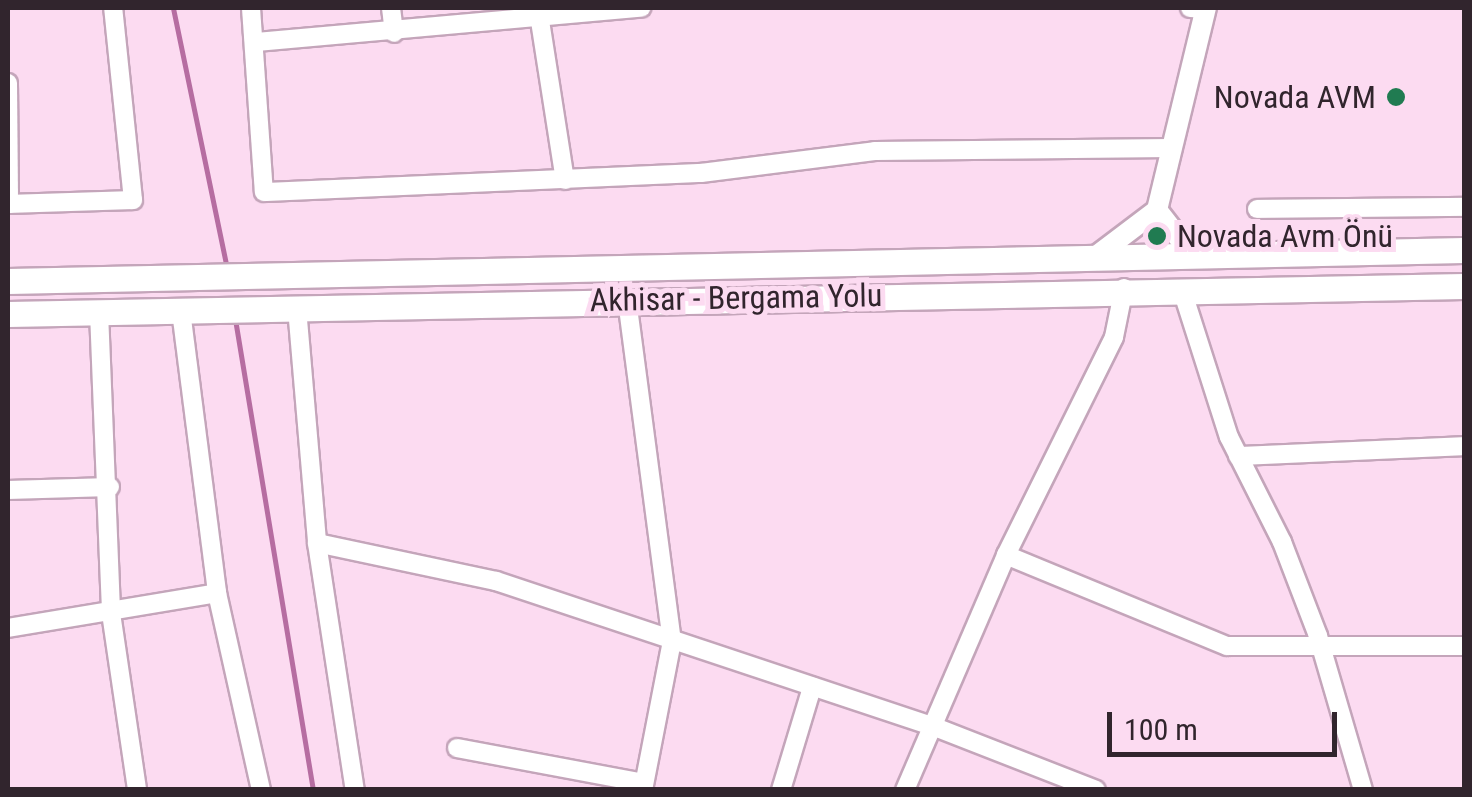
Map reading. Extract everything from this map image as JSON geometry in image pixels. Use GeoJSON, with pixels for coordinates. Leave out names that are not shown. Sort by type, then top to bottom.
{"type":"FeatureCollection","features":[{"type":"Feature","properties":{"kind":"main road","name":"Akhisar - Bergama Yolu"},"geometry":{"type":"LineString","coordinates":[[8,281],[1464,250]]}},
{"type":"Feature","properties":{"kind":"main road","name":"Akhisar - Bergama Yolu"},"geometry":{"type":"LineString","coordinates":[[8,314],[1124,288],[1464,286]]}},
{"type":"Feature","properties":{"kind":"street"},"geometry":{"type":"LineString","coordinates":[[8,84],[8,204],[132,200],[113,8]]}},
{"type":"Feature","properties":{"kind":"street"},"geometry":{"type":"LineString","coordinates":[[251,8],[257,42],[264,192],[700,173],[875,152],[1172,148]]}},
{"type":"Feature","properties":{"kind":"street"},"geometry":{"type":"LineString","coordinates":[[391,8],[394,32]]}},
{"type":"Feature","properties":{"kind":"street"},"geometry":{"type":"LineString","coordinates":[[257,42],[394,32],[538,11],[641,8]]}},
{"type":"Feature","properties":{"kind":"street"},"geometry":{"type":"LineString","coordinates":[[1095,257],[1157,210],[1200,8]]}},
{"type":"Feature","properties":{"kind":"street"},"geometry":{"type":"LineString","coordinates":[[538,11],[565,180]]}},
{"type":"Feature","properties":{"kind":"street"},"geometry":{"type":"LineString","coordinates":[[1257,209],[1464,207]]}},
{"type":"Feature","properties":{"kind":"street"},"geometry":{"type":"LineString","coordinates":[[1157,210],[1193,256]]}},
{"type":"Feature","properties":{"kind":"street"},"geometry":{"type":"LineString","coordinates":[[906,790],[1006,556],[1114,337],[1124,288]]}},
{"type":"Feature","properties":{"kind":"street"},"geometry":{"type":"LineString","coordinates":[[1182,290],[1200,362],[1238,456],[1282,542],[1320,644],[1362,790]]}},
{"type":"Feature","properties":{"kind":"street"},"geometry":{"type":"LineString","coordinates":[[457,748],[644,786],[672,641],[626,300]]}},
{"type":"Feature","properties":{"kind":"street"},"geometry":{"type":"LineString","coordinates":[[285,309],[355,790]]}},
{"type":"Feature","properties":{"kind":"street"},"geometry":{"type":"LineString","coordinates":[[181,311],[217,593],[260,790]]}},
{"type":"Feature","properties":{"kind":"street"},"geometry":{"type":"LineString","coordinates":[[99,312],[110,487],[111,614],[137,790]]}},
{"type":"Feature","properties":{"kind":"street"},"geometry":{"type":"LineString","coordinates":[[1238,456],[1464,446]]}},
{"type":"Feature","properties":{"kind":"street"},"geometry":{"type":"LineString","coordinates":[[8,490],[110,487]]}},
{"type":"Feature","properties":{"kind":"street"},"geometry":{"type":"LineString","coordinates":[[317,543],[496,581],[932,726],[1096,790]]}},
{"type":"Feature","properties":{"kind":"street"},"geometry":{"type":"LineString","coordinates":[[1006,556],[1228,646],[1464,646]]}},
{"type":"Feature","properties":{"kind":"street"},"geometry":{"type":"LineString","coordinates":[[8,628],[111,614],[217,593]]}},
{"type":"Feature","properties":{"kind":"street"},"geometry":{"type":"LineString","coordinates":[[781,790],[812,687]]}},
{"type":"Feature","properties":{"kind":"waterway"},"geometry":{"type":"LineString","coordinates":[[173,8],[227,269]]}},
{"type":"Feature","properties":{"kind":"waterway"},"geometry":{"type":"LineString","coordinates":[[235,319],[313,790]]}},
{"type":"Feature","properties":{"kind":"place","name":"Novada AVM"},"geometry":{"type":"Point","coordinates":[1396,97]}},
{"type":"Feature","properties":{"kind":"place","name":"Novada Avm Önü"},"geometry":{"type":"Point","coordinates":[1157,236]}}]}
